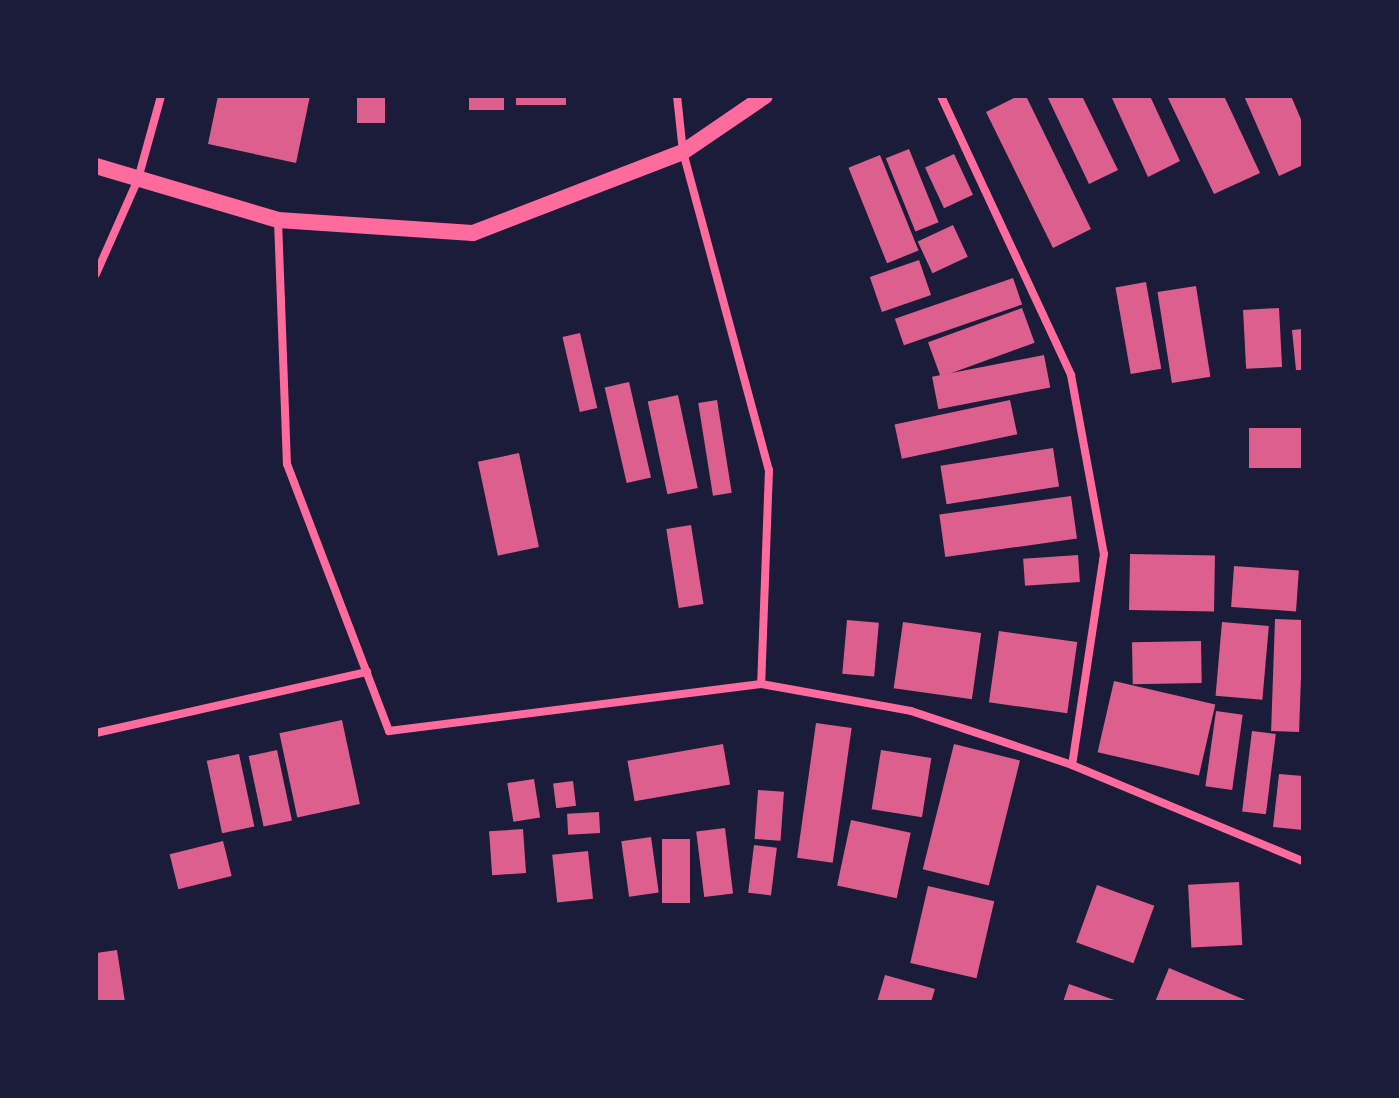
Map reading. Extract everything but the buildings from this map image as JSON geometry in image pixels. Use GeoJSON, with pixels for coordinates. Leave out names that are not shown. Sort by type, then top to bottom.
{"type":"FeatureCollection","features":[{"type":"Feature","properties":{"kind":"main road"},"geometry":{"type":"LineString","coordinates":[[102,168],[278,220],[473,233],[683,152],[765,96]]}},
{"type":"Feature","properties":{"kind":"street"},"geometry":{"type":"LineString","coordinates":[[96,274],[138,179],[161,96]]}},
{"type":"Feature","properties":{"kind":"street"},"geometry":{"type":"LineString","coordinates":[[677,96],[683,152],[769,470],[761,684]]}},
{"type":"Feature","properties":{"kind":"street"},"geometry":{"type":"LineString","coordinates":[[941,96],[1071,375],[1104,554],[1072,765]]}},
{"type":"Feature","properties":{"kind":"street"},"geometry":{"type":"LineString","coordinates":[[278,220],[287,464],[389,731],[761,684],[911,711],[1072,765],[1303,861]]}},
{"type":"Feature","properties":{"kind":"street"},"geometry":{"type":"LineString","coordinates":[[96,733],[367,672]]}}]}
